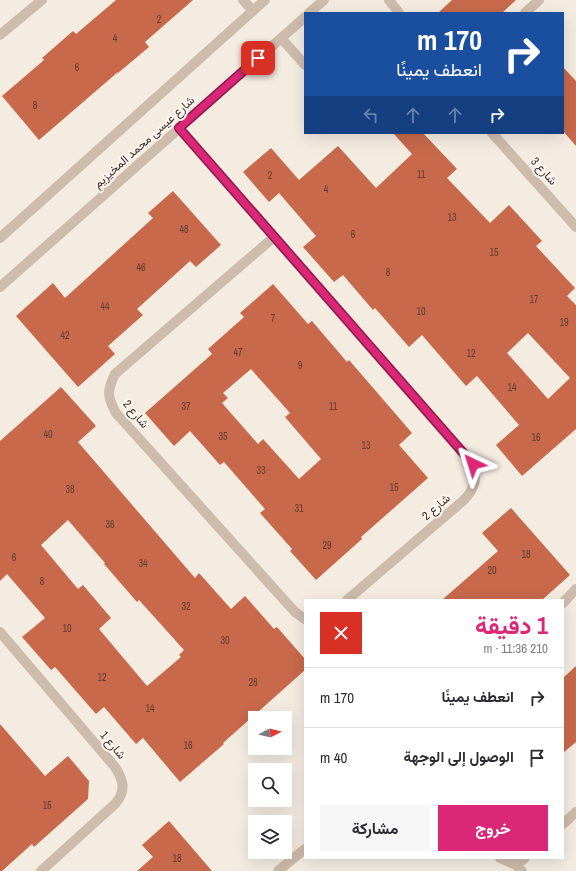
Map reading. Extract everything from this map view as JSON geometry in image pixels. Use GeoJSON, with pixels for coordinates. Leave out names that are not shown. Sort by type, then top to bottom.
{"type":"FeatureCollection","features":[{"type":"Feature","properties":{"kind":"street"},"geometry":{"type":"LineString","coordinates":[[0,35],[42,0]]}},
{"type":"Feature","properties":{"kind":"street"},"geometry":{"type":"LineString","coordinates":[[243,0],[252,11]]}},
{"type":"Feature","properties":{"kind":"street","name":"شارع عيسى محمد المخيزيم"},"geometry":{"type":"LineString","coordinates":[[0,238],[265,0]]}},
{"type":"Feature","properties":{"kind":"street"},"geometry":{"type":"LineString","coordinates":[[310,12],[324,0]]}},
{"type":"Feature","properties":{"kind":"street"},"geometry":{"type":"LineString","coordinates":[[389,0],[398,12]]}},
{"type":"Feature","properties":{"kind":"street"},"geometry":{"type":"LineString","coordinates":[[526,12],[539,0]]}},
{"type":"Feature","properties":{"kind":"street","name":"شارع عيسى محمد المخيزيم"},"geometry":{"type":"LineString","coordinates":[[0,287],[304,18]]}},
{"type":"Feature","properties":{"kind":"street"},"geometry":{"type":"LineString","coordinates":[[281,38],[304,64]]}},
{"type":"Feature","properties":{"kind":"street","name":"شارع 2"},"geometry":{"type":"LineString","coordinates":[[179,128],[473,464],[475,482],[469,495],[348,599]]}},
{"type":"Feature","properties":{"kind":"street","name":"شارع 3"},"geometry":{"type":"LineString","coordinates":[[493,134],[576,227]]}},
{"type":"Feature","properties":{"kind":"street","name":"شارع 2"},"geometry":{"type":"LineString","coordinates":[[274,237],[115,374],[110,384],[109,394],[110,404],[116,413],[295,612],[304,618]]}},
{"type":"Feature","properties":{"kind":"street"},"geometry":{"type":"LineString","coordinates":[[564,602],[576,589]]}},
{"type":"Feature","properties":{"kind":"street","name":"شارع 1"},"geometry":{"type":"LineString","coordinates":[[0,632],[121,776],[123,788],[120,799],[41,871]]}},
{"type":"Feature","properties":{"kind":"street"},"geometry":{"type":"LineString","coordinates":[[564,823],[576,812]]}},
{"type":"Feature","properties":{"kind":"street"},"geometry":{"type":"LineString","coordinates":[[278,871],[304,849]]}},
{"type":"Feature","properties":{"kind":"street"},"geometry":{"type":"LineString","coordinates":[[502,859],[519,868],[524,859]]}},
{"type":"Feature","properties":{"kind":"building"},"geometry":{"type":"Polygon","coordinates":[[[116,0],[193,0],[145,42],[149,47],[39,140],[2,96],[44,60],[42,58],[73,31],[76,34],[116,0]]]}},
{"type":"Feature","properties":{"kind":"building"},"geometry":{"type":"Polygon","coordinates":[[[452,0],[516,0],[503,12],[439,12],[452,0]]]}},
{"type":"Feature","properties":{"kind":"building"},"geometry":{"type":"Polygon","coordinates":[[[564,68],[576,81],[576,146],[564,132],[564,68]]]}},
{"type":"Feature","properties":{"kind":"building"},"geometry":{"type":"Polygon","coordinates":[[[394,134],[424,134],[457,169],[447,178],[490,223],[509,205],[542,241],[536,246],[575,288],[567,296],[576,305],[576,429],[522,476],[496,445],[519,425],[477,376],[466,386],[422,335],[409,347],[375,308],[373,310],[343,275],[334,282],[303,247],[316,236],[279,193],[269,202],[243,172],[271,148],[299,180],[338,146],[376,188],[412,154],[394,134]],[[528,333],[507,353],[548,399],[570,378],[528,333]]]}},
{"type":"Feature","properties":{"kind":"building"},"geometry":{"type":"Polygon","coordinates":[[[173,191],[221,245],[196,267],[190,261],[137,309],[143,315],[108,346],[115,354],[78,387],[16,316],[53,283],[65,298],[153,218],[148,213],[173,191]]]}},
{"type":"Feature","properties":{"kind":"building"},"geometry":{"type":"Polygon","coordinates":[[[273,284],[308,324],[312,321],[347,362],[349,360],[412,433],[399,445],[428,478],[361,537],[362,539],[316,580],[290,551],[292,549],[260,513],[265,509],[224,462],[220,465],[190,431],[174,446],[145,413],[212,354],[208,349],[244,317],[240,313],[273,284]],[[251,369],[223,393],[228,398],[222,403],[258,444],[263,439],[299,479],[321,459],[285,417],[290,413],[251,369]]]}},
{"type":"Feature","properties":{"kind":"building"},"geometry":{"type":"Polygon","coordinates":[[[61,387],[96,426],[78,442],[195,578],[199,573],[231,609],[245,596],[274,629],[277,627],[304,658],[304,671],[259,711],[248,711],[248,721],[223,743],[224,744],[180,782],[143,738],[136,744],[104,707],[96,714],[55,667],[51,670],[22,637],[45,618],[7,574],[0,581],[0,441],[61,387]],[[68,520],[41,545],[78,589],[83,585],[111,618],[99,629],[147,686],[181,657],[179,655],[184,650],[139,600],[137,602],[68,520]]]}},
{"type":"Feature","properties":{"kind":"building"},"geometry":{"type":"Polygon","coordinates":[[[511,508],[570,575],[543,599],[443,599],[498,551],[482,533],[511,508]]]}},
{"type":"Feature","properties":{"kind":"building"},"geometry":{"type":"Polygon","coordinates":[[[576,666],[576,742],[564,752],[564,677],[576,666]]]}},
{"type":"Feature","properties":{"kind":"building"},"geometry":{"type":"Polygon","coordinates":[[[0,724],[45,776],[68,756],[89,781],[88,799],[34,847],[32,844],[2,871],[0,871],[0,724]]]}},
{"type":"Feature","properties":{"kind":"building"},"geometry":{"type":"Polygon","coordinates":[[[169,821],[212,871],[137,871],[153,857],[142,845],[169,821]]]}},
{"type":"Feature","properties":{"kind":"route"},"geometry":{"type":"LineString","coordinates":[[258,58],[179,128],[473,464]]}}]}
